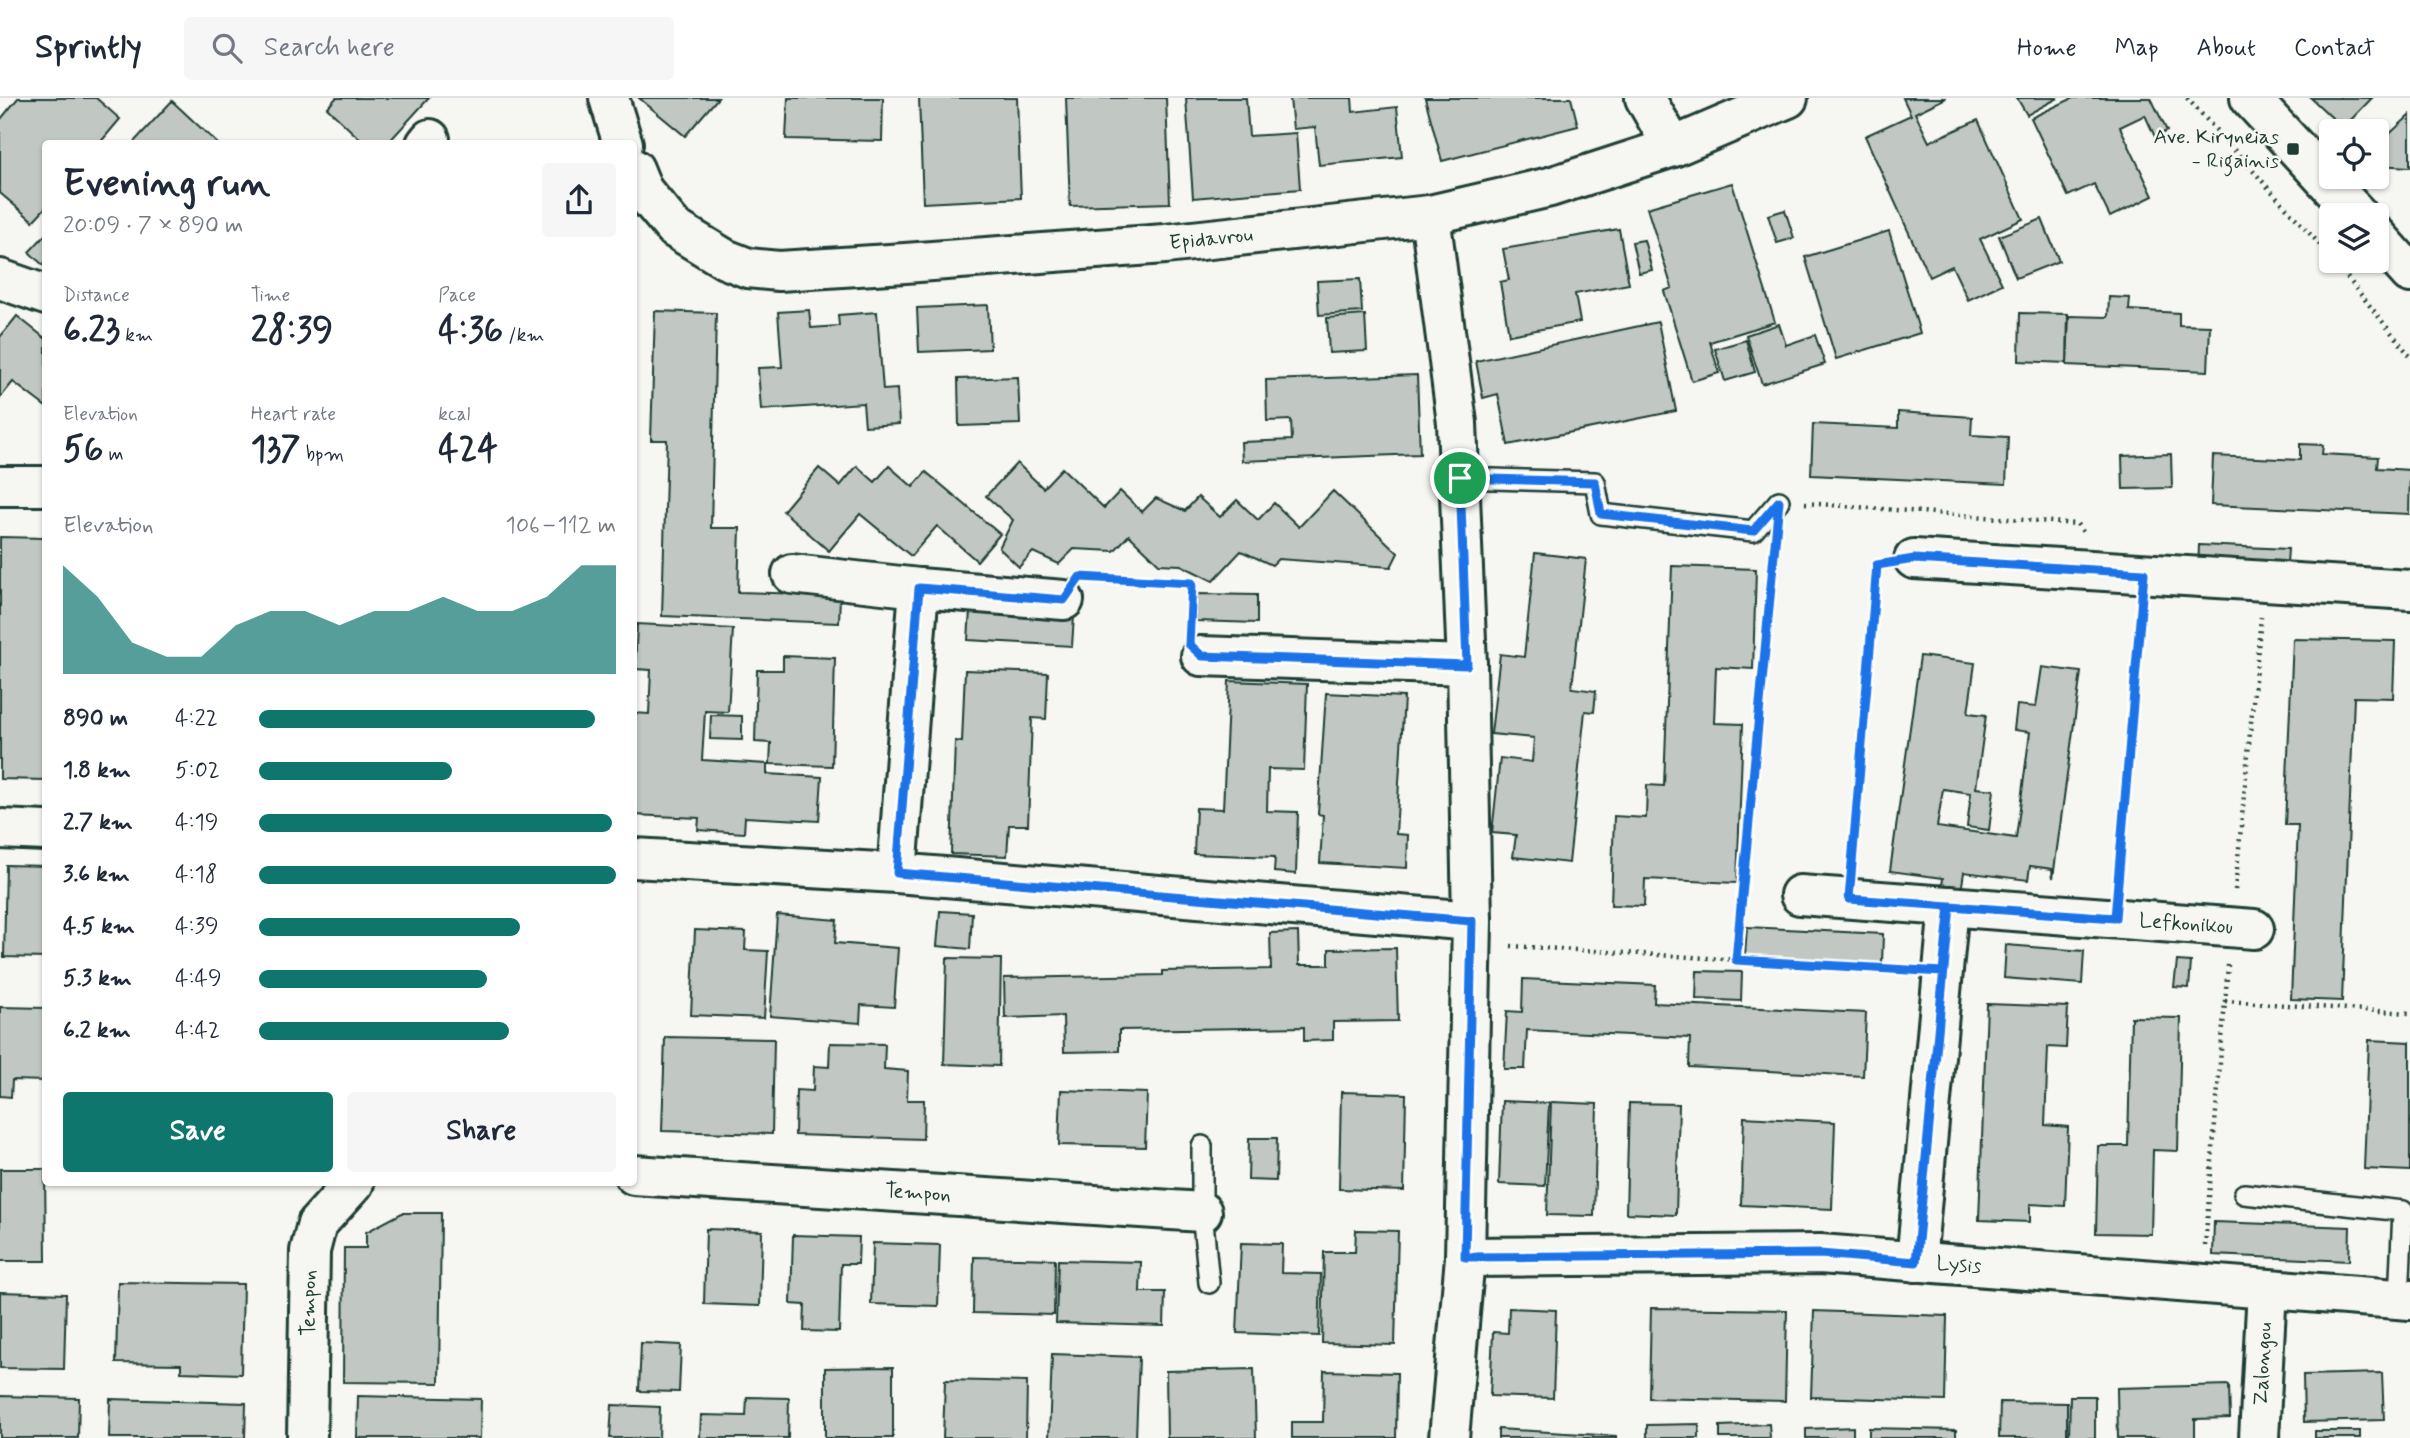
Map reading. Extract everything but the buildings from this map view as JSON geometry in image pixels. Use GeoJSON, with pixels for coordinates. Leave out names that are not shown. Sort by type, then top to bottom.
{"type":"FeatureCollection","features":[{"type":"Feature","properties":{"kind":"street"},"geometry":{"type":"LineString","coordinates":[[609,98],[623,140]]}},
{"type":"Feature","properties":{"kind":"street"},"geometry":{"type":"LineString","coordinates":[[1645,98],[1673,147]]}},
{"type":"Feature","properties":{"kind":"street","name":"Epidavrou"},"geometry":{"type":"LineString","coordinates":[[637,186],[674,228],[700,245],[748,268],[779,271],[1165,244],[1430,215],[1550,187],[1673,147],[1788,98]]}},
{"type":"Feature","properties":{"kind":"street"},"geometry":{"type":"LineString","coordinates":[[2250,98],[2347,203]]}},
{"type":"Feature","properties":{"kind":"street"},"geometry":{"type":"LineString","coordinates":[[1430,215],[1457,423],[1467,665],[1472,932],[1465,1257],[1450,1438]]}},
{"type":"Feature","properties":{"kind":"street"},"geometry":{"type":"LineString","coordinates":[[0,279],[42,294]]}},
{"type":"Feature","properties":{"kind":"street"},"geometry":{"type":"LineString","coordinates":[[0,486],[42,486]]}},
{"type":"Feature","properties":{"kind":"street"},"geometry":{"type":"LineString","coordinates":[[1914,559],[2410,590]]}},
{"type":"Feature","properties":{"kind":"street"},"geometry":{"type":"LineString","coordinates":[[792,573],[919,588],[1064,600]]}},
{"type":"Feature","properties":{"kind":"street"},"geometry":{"type":"LineString","coordinates":[[897,873],[919,588]]}},
{"type":"Feature","properties":{"kind":"street"},"geometry":{"type":"LineString","coordinates":[[1202,656],[1467,665]]}},
{"type":"Feature","properties":{"kind":"street"},"geometry":{"type":"LineString","coordinates":[[0,829],[42,831]]}},
{"type":"Feature","properties":{"kind":"street"},"geometry":{"type":"LineString","coordinates":[[637,858],[897,873],[1472,932]]}},
{"type":"Feature","properties":{"kind":"street","name":"Lefkonikou"},"geometry":{"type":"LineString","coordinates":[[1800,895],[2254,929]]}},
{"type":"Feature","properties":{"kind":"street"},"geometry":{"type":"LineString","coordinates":[[1916,1262],[1950,906]]}},
{"type":"Feature","properties":{"kind":"street","name":"Tempon"},"geometry":{"type":"LineString","coordinates":[[637,1175],[1202,1212]]}},
{"type":"Feature","properties":{"kind":"street","name":"Tempon"},"geometry":{"type":"LineString","coordinates":[[307,1438],[310,1251],[317,1224],[351,1186]]}},
{"type":"Feature","properties":{"kind":"street","name":"Lysis"},"geometry":{"type":"LineString","coordinates":[[1465,1257],[1820,1254],[2404,1299]]}},
{"type":"Feature","properties":{"kind":"street","name":"Zalongou"},"geometry":{"type":"LineString","coordinates":[[2259,1438],[2267,1289]]}},
{"type":"Feature","properties":{"kind":"lane"},"geometry":{"type":"LineString","coordinates":[[1460,478],[1595,482],[1601,514],[1753,531],[1779,501]]}},
{"type":"Feature","properties":{"kind":"lane"},"geometry":{"type":"LineString","coordinates":[[1202,1146],[1202,1212],[1209,1283]]}},
{"type":"Feature","properties":{"kind":"lane"},"geometry":{"type":"LineString","coordinates":[[2244,1194],[2403,1211],[2404,1299]]}},
{"type":"Feature","properties":{"kind":"path"},"geometry":{"type":"LineString","coordinates":[[2188,98],[2319,243]]}},
{"type":"Feature","properties":{"kind":"path"},"geometry":{"type":"LineString","coordinates":[[2344,273],[2410,356]]}},
{"type":"Feature","properties":{"kind":"path"},"geometry":{"type":"LineString","coordinates":[[1736,960],[1779,501]]}},
{"type":"Feature","properties":{"kind":"path"},"geometry":{"type":"LineString","coordinates":[[1849,899],[1877,565],[1914,559]]}},
{"type":"Feature","properties":{"kind":"path"},"geometry":{"type":"LineString","coordinates":[[2115,918],[2144,573]]}},
{"type":"Feature","properties":{"kind":"path"},"geometry":{"type":"LineString","coordinates":[[1064,600],[1080,577],[1192,583],[1189,644],[1202,656]]}},
{"type":"Feature","properties":{"kind":"path"},"geometry":{"type":"LineString","coordinates":[[1472,932],[1736,960],[1943,972]]}},
{"type":"Feature","properties":{"kind":"path"},"geometry":{"type":"LineString","coordinates":[[2225,1000],[2410,1013]]}},
{"type":"Feature","properties":{"kind":"place","name":"Ave. Kiryneias - Rigainis"},"geometry":{"type":"Point","coordinates":[2293,149]}},
{"type":"Feature","properties":{"kind":"route"},"geometry":{"type":"LineString","coordinates":[[1460,478],[1467,665],[1202,656],[1189,644],[1192,583],[1080,577],[1064,600],[919,588],[897,873],[1472,921],[1465,1257],[1820,1254],[1916,1262],[1950,906],[2115,918],[2144,573],[1914,559],[1877,565],[1849,899],[1950,906],[1943,972],[1736,960],[1779,501],[1753,531],[1601,514],[1595,482],[1460,478]]}}]}
